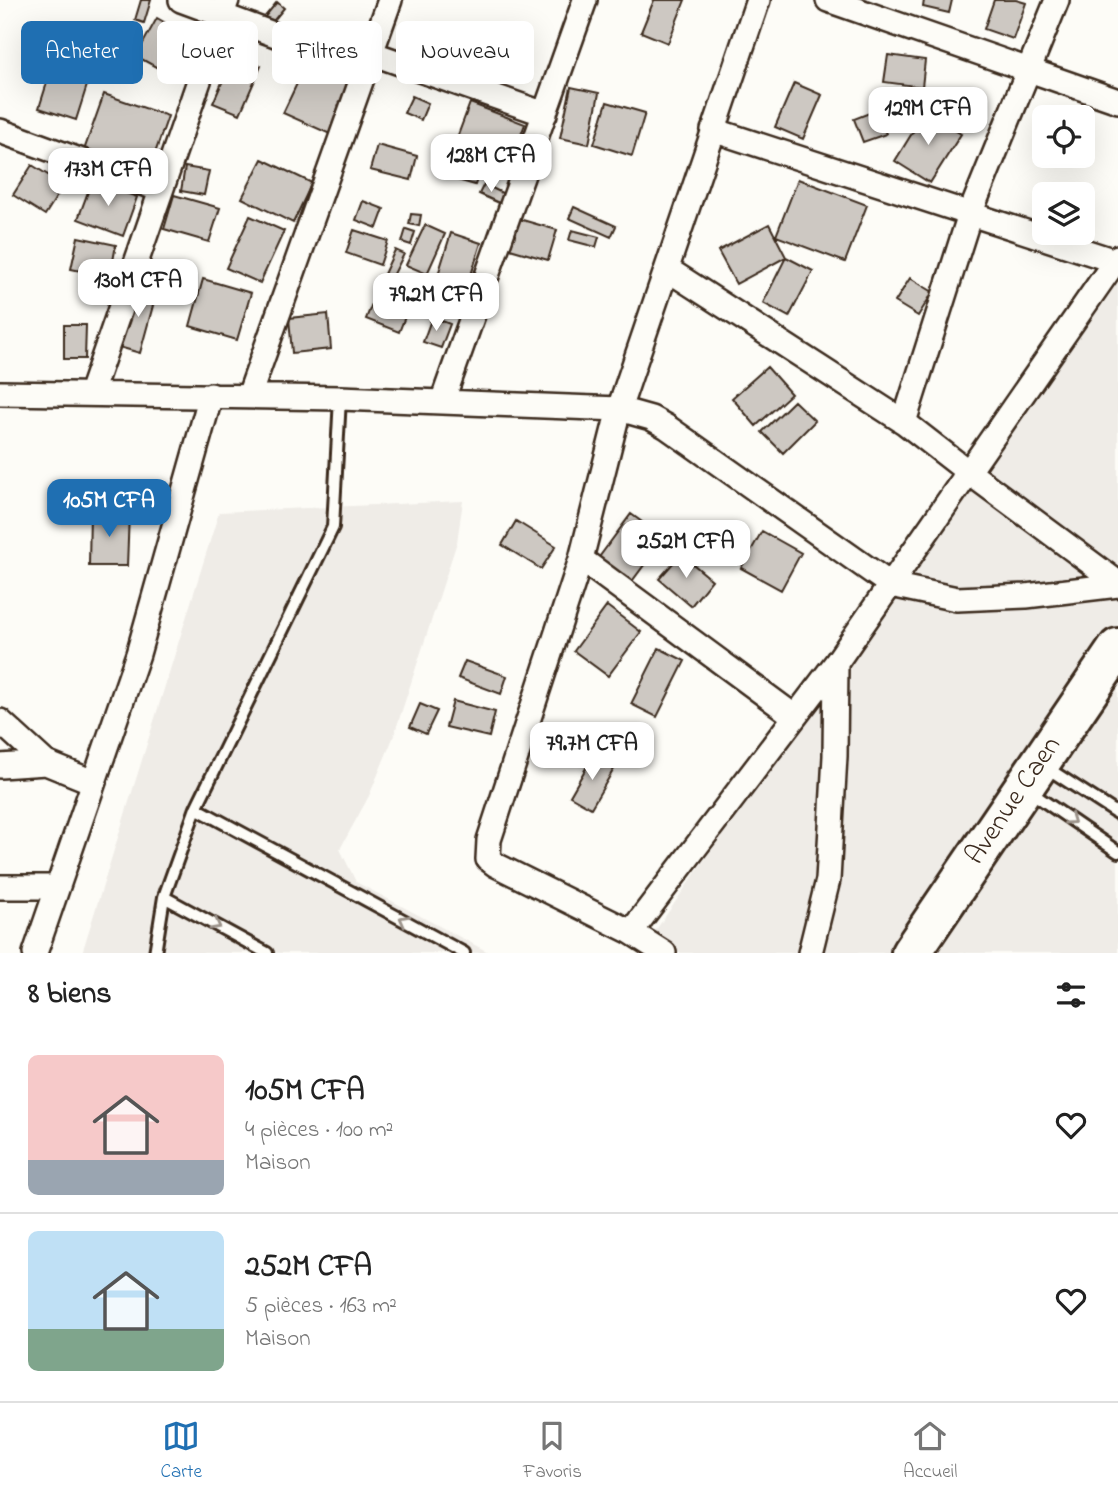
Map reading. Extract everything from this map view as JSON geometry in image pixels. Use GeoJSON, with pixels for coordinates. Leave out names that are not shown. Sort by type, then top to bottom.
{"type":"FeatureCollection","features":[{"type":"Feature","properties":{"kind":"highway","name":"Avenue Caen"},"geometry":{"type":"LineString","coordinates":[[911,953],[1118,648]]}},
{"type":"Feature","properties":{"kind":"street"},"geometry":{"type":"LineString","coordinates":[[181,0],[224,7],[272,25]]}},
{"type":"Feature","properties":{"kind":"street"},"geometry":{"type":"LineString","coordinates":[[382,22],[390,0]]}},
{"type":"Feature","properties":{"kind":"street"},"geometry":{"type":"LineString","coordinates":[[442,402],[585,0]]}},
{"type":"Feature","properties":{"kind":"street"},"geometry":{"type":"LineString","coordinates":[[664,953],[631,932],[496,865],[488,859],[487,851],[581,559],[619,410],[758,0]]}},
{"type":"Feature","properties":{"kind":"street"},"geometry":{"type":"LineString","coordinates":[[828,0],[1118,101]]}},
{"type":"Feature","properties":{"kind":"street"},"geometry":{"type":"LineString","coordinates":[[904,422],[970,214],[1057,0]]}},
{"type":"Feature","properties":{"kind":"street"},"geometry":{"type":"LineString","coordinates":[[91,393],[224,7]]}},
{"type":"Feature","properties":{"kind":"street"},"geometry":{"type":"LineString","coordinates":[[382,64],[545,114]]}},
{"type":"Feature","properties":{"kind":"street"},"geometry":{"type":"LineString","coordinates":[[249,396],[360,84]]}},
{"type":"Feature","properties":{"kind":"street"},"geometry":{"type":"LineString","coordinates":[[0,131],[161,190]]}},
{"type":"Feature","properties":{"kind":"street"},"geometry":{"type":"LineString","coordinates":[[631,932],[836,663],[1117,259],[713,131]]}},
{"type":"Feature","properties":{"kind":"street"},"geometry":{"type":"LineString","coordinates":[[667,269],[904,422],[1118,584]]}},
{"type":"Feature","properties":{"kind":"street"},"geometry":{"type":"LineString","coordinates":[[0,393],[211,394],[619,410],[651,418],[667,427],[891,585],[957,599],[1026,596],[1118,584]]}},
{"type":"Feature","properties":{"kind":"street"},"geometry":{"type":"LineString","coordinates":[[35,953],[138,654],[211,394]]}},
{"type":"Feature","properties":{"kind":"street"},"geometry":{"type":"LineString","coordinates":[[581,559],[794,716]]}},
{"type":"Feature","properties":{"kind":"street"},"geometry":{"type":"LineString","coordinates":[[810,953],[828,880],[835,756],[836,663]]}},
{"type":"Feature","properties":{"kind":"street"},"geometry":{"type":"LineString","coordinates":[[0,721],[46,763],[93,782]]}},
{"type":"Feature","properties":{"kind":"street"},"geometry":{"type":"LineString","coordinates":[[0,766],[46,763]]}},
{"type":"Feature","properties":{"kind":"street"},"geometry":{"type":"LineString","coordinates":[[0,887],[57,887]]}},
{"type":"Feature","properties":{"kind":"lane"},"geometry":{"type":"LineString","coordinates":[[155,953],[164,897],[196,808],[332,527],[340,398]]}},
{"type":"Feature","properties":{"kind":"lane"},"geometry":{"type":"LineString","coordinates":[[1032,775],[1118,814]]}},
{"type":"Feature","properties":{"kind":"lane"},"geometry":{"type":"LineString","coordinates":[[1032,775],[1118,852]]}},
{"type":"Feature","properties":{"kind":"lane"},"geometry":{"type":"LineString","coordinates":[[196,808],[464,953]]}},
{"type":"Feature","properties":{"kind":"lane"},"geometry":{"type":"LineString","coordinates":[[164,897],[267,953]]}},
{"type":"Feature","properties":{"kind":"shaded area"},"geometry":{"type":"Polygon","coordinates":[[[1118,261],[1118,953],[640,953],[1118,261]]]}},
{"type":"Feature","properties":{"kind":"shaded area"},"geometry":{"type":"Polygon","coordinates":[[[463,501],[457,542],[393,738],[369,796],[340,849],[356,882],[490,953],[82,953],[219,512],[463,501]]]}},
{"type":"Feature","properties":{"kind":"building"},"geometry":{"type":"Polygon","coordinates":[[[141,0],[151,0],[144,23],[135,20],[141,0]]]}},
{"type":"Feature","properties":{"kind":"building"},"geometry":{"type":"Polygon","coordinates":[[[654,0],[685,0],[668,43],[641,32],[654,0]]]}},
{"type":"Feature","properties":{"kind":"building"},"geometry":{"type":"Polygon","coordinates":[[[924,0],[952,0],[949,13],[923,7],[924,0]]]}},
{"type":"Feature","properties":{"kind":"building"},"geometry":{"type":"Polygon","coordinates":[[[994,0],[1026,3],[1013,39],[984,29],[994,0]]]}},
{"type":"Feature","properties":{"kind":"building"},"geometry":{"type":"Polygon","coordinates":[[[277,2],[284,8],[270,25],[263,19],[277,2]]]}},
{"type":"Feature","properties":{"kind":"building"},"geometry":{"type":"Polygon","coordinates":[[[157,18],[162,21],[157,21],[157,68],[143,60],[143,43],[157,18]]]}},
{"type":"Feature","properties":{"kind":"building"},"geometry":{"type":"Polygon","coordinates":[[[888,55],[925,60],[922,87],[884,82],[888,55]]]}},
{"type":"Feature","properties":{"kind":"building"},"geometry":{"type":"Polygon","coordinates":[[[794,83],[822,95],[803,139],[775,127],[794,83]]]}},
{"type":"Feature","properties":{"kind":"building"},"geometry":{"type":"Polygon","coordinates":[[[47,84],[87,84],[76,120],[39,108],[47,84]]]}},
{"type":"Feature","properties":{"kind":"building"},"geometry":{"type":"Polygon","coordinates":[[[221,84],[253,84],[240,114],[213,103],[221,84]]]}},
{"type":"Feature","properties":{"kind":"building"},"geometry":{"type":"Polygon","coordinates":[[[297,84],[353,84],[330,134],[283,113],[297,84]]]}},
{"type":"Feature","properties":{"kind":"building"},"geometry":{"type":"Polygon","coordinates":[[[571,87],[599,93],[589,144],[560,138],[571,87]]]}},
{"type":"Feature","properties":{"kind":"building"},"geometry":{"type":"Polygon","coordinates":[[[104,94],[168,116],[146,179],[82,156],[104,94]]]}},
{"type":"Feature","properties":{"kind":"building"},"geometry":{"type":"Polygon","coordinates":[[[412,96],[428,103],[421,120],[404,113],[412,96]]]}},
{"type":"Feature","properties":{"kind":"building"},"geometry":{"type":"Polygon","coordinates":[[[607,102],[645,113],[632,156],[594,144],[607,102]]]}},
{"type":"Feature","properties":{"kind":"building"},"geometry":{"type":"Polygon","coordinates":[[[470,103],[525,124],[509,167],[454,146],[470,103]]]}},
{"type":"Feature","properties":{"kind":"building"},"geometry":{"type":"Polygon","coordinates":[[[877,110],[886,134],[863,142],[854,119],[877,110]]]}},
{"type":"Feature","properties":{"kind":"building"},"geometry":{"type":"Polygon","coordinates":[[[925,112],[961,134],[930,183],[895,161],[925,112]]]}},
{"type":"Feature","properties":{"kind":"building"},"geometry":{"type":"Polygon","coordinates":[[[377,145],[417,156],[411,180],[370,170],[377,145]]]}},
{"type":"Feature","properties":{"kind":"building"},"geometry":{"type":"Polygon","coordinates":[[[262,159],[312,183],[293,223],[242,198],[262,159]]]}},
{"type":"Feature","properties":{"kind":"building"},"geometry":{"type":"Polygon","coordinates":[[[452,162],[480,170],[475,185],[447,177],[452,162]]]}},
{"type":"Feature","properties":{"kind":"building"},"geometry":{"type":"Polygon","coordinates":[[[32,165],[64,185],[45,215],[13,195],[32,165]]]}},
{"type":"Feature","properties":{"kind":"building"},"geometry":{"type":"Polygon","coordinates":[[[185,167],[209,171],[204,195],[181,191],[185,167]]]}},
{"type":"Feature","properties":{"kind":"building"},"geometry":{"type":"Polygon","coordinates":[[[798,179],[867,205],[845,262],[776,236],[798,179]]]}},
{"type":"Feature","properties":{"kind":"building"},"geometry":{"type":"Polygon","coordinates":[[[92,181],[137,197],[123,236],[78,219],[92,181]]]}},
{"type":"Feature","properties":{"kind":"building"},"geometry":{"type":"Polygon","coordinates":[[[484,184],[504,194],[499,203],[479,194],[484,184]]]}},
{"type":"Feature","properties":{"kind":"building"},"geometry":{"type":"Polygon","coordinates":[[[174,195],[220,208],[209,242],[164,229],[174,195]]]}},
{"type":"Feature","properties":{"kind":"building"},"geometry":{"type":"Polygon","coordinates":[[[363,201],[384,209],[377,228],[356,220],[363,201]]]}},
{"type":"Feature","properties":{"kind":"building"},"geometry":{"type":"Polygon","coordinates":[[[574,207],[616,226],[611,237],[569,218],[574,207]]]}},
{"type":"Feature","properties":{"kind":"building"},"geometry":{"type":"Polygon","coordinates":[[[411,214],[421,215],[419,226],[409,224],[411,214]]]}},
{"type":"Feature","properties":{"kind":"building"},"geometry":{"type":"Polygon","coordinates":[[[250,216],[284,231],[260,283],[226,268],[250,216]]]}},
{"type":"Feature","properties":{"kind":"building"},"geometry":{"type":"Polygon","coordinates":[[[519,219],[557,230],[548,260],[510,249],[519,219]]]}},
{"type":"Feature","properties":{"kind":"building"},"geometry":{"type":"Polygon","coordinates":[[[769,224],[786,257],[736,284],[718,251],[769,224]]]}},
{"type":"Feature","properties":{"kind":"building"},"geometry":{"type":"Polygon","coordinates":[[[425,225],[445,234],[427,274],[406,265],[425,225]]]}},
{"type":"Feature","properties":{"kind":"building"},"geometry":{"type":"Polygon","coordinates":[[[406,229],[415,232],[411,245],[402,242],[406,229]]]}},
{"type":"Feature","properties":{"kind":"building"},"geometry":{"type":"Polygon","coordinates":[[[354,230],[388,241],[380,265],[346,253],[354,230]]]}},
{"type":"Feature","properties":{"kind":"building"},"geometry":{"type":"Polygon","coordinates":[[[572,230],[599,237],[596,247],[569,240],[572,230]]]}},
{"type":"Feature","properties":{"kind":"building"},"geometry":{"type":"Polygon","coordinates":[[[451,233],[481,243],[467,288],[437,278],[451,233]]]}},
{"type":"Feature","properties":{"kind":"building"},"geometry":{"type":"Polygon","coordinates":[[[78,237],[116,245],[110,277],[71,269],[78,237]]]}},
{"type":"Feature","properties":{"kind":"building"},"geometry":{"type":"Polygon","coordinates":[[[395,250],[404,254],[392,278],[384,274],[395,250]]]}},
{"type":"Feature","properties":{"kind":"building"},"geometry":{"type":"Polygon","coordinates":[[[786,257],[813,271],[789,317],[763,303],[786,257]]]}},
{"type":"Feature","properties":{"kind":"building"},"geometry":{"type":"Polygon","coordinates":[[[910,278],[933,292],[918,316],[895,302],[910,278]]]}},
{"type":"Feature","properties":{"kind":"building"},"geometry":{"type":"Polygon","coordinates":[[[203,279],[251,293],[237,340],[190,326],[203,279]]]}},
{"type":"Feature","properties":{"kind":"building"},"geometry":{"type":"Polygon","coordinates":[[[381,281],[414,294],[399,332],[366,319],[381,281]]]}},
{"type":"Feature","properties":{"kind":"building"},"geometry":{"type":"Polygon","coordinates":[[[136,285],[157,291],[140,353],[119,347],[136,285]]]}},
{"type":"Feature","properties":{"kind":"building"},"geometry":{"type":"Polygon","coordinates":[[[328,314],[331,349],[292,353],[289,318],[328,314]]]}},
{"type":"Feature","properties":{"kind":"building"},"geometry":{"type":"Polygon","coordinates":[[[432,317],[450,324],[441,348],[423,342],[432,317]]]}},
{"type":"Feature","properties":{"kind":"building"},"geometry":{"type":"Polygon","coordinates":[[[64,325],[86,325],[85,359],[64,359],[64,325]]]}},
{"type":"Feature","properties":{"kind":"building"},"geometry":{"type":"Polygon","coordinates":[[[767,367],[791,394],[756,426],[732,398],[767,367]]]}},
{"type":"Feature","properties":{"kind":"building"},"geometry":{"type":"Polygon","coordinates":[[[794,401],[815,421],[783,453],[762,432],[794,401]]]}},
{"type":"Feature","properties":{"kind":"building"},"geometry":{"type":"Polygon","coordinates":[[[90,512],[129,513],[127,566],[89,566],[90,512]]]}},
{"type":"Feature","properties":{"kind":"building"},"geometry":{"type":"Polygon","coordinates":[[[631,514],[664,538],[630,584],[597,560],[631,514]]]}},
{"type":"Feature","properties":{"kind":"building"},"geometry":{"type":"Polygon","coordinates":[[[516,521],[556,546],[541,569],[502,545],[516,521]]]}},
{"type":"Feature","properties":{"kind":"building"},"geometry":{"type":"Polygon","coordinates":[[[762,531],[801,553],[781,590],[741,568],[762,531]]]}},
{"type":"Feature","properties":{"kind":"building"},"geometry":{"type":"Polygon","coordinates":[[[681,554],[712,580],[691,606],[659,579],[681,554]]]}},
{"type":"Feature","properties":{"kind":"building"},"geometry":{"type":"Polygon","coordinates":[[[607,606],[641,632],[608,676],[574,651],[607,606]]]}},
{"type":"Feature","properties":{"kind":"building"},"geometry":{"type":"Polygon","coordinates":[[[659,648],[685,661],[657,717],[631,704],[659,648]]]}},
{"type":"Feature","properties":{"kind":"building"},"geometry":{"type":"Polygon","coordinates":[[[465,661],[507,676],[501,694],[458,678],[465,661]]]}},
{"type":"Feature","properties":{"kind":"building"},"geometry":{"type":"Polygon","coordinates":[[[453,701],[495,712],[489,737],[446,727],[453,701]]]}},
{"type":"Feature","properties":{"kind":"building"},"geometry":{"type":"Polygon","coordinates":[[[420,704],[437,711],[426,734],[410,727],[420,704]]]}},
{"type":"Feature","properties":{"kind":"building"},"geometry":{"type":"Polygon","coordinates":[[[593,756],[614,769],[591,808],[570,796],[593,756]]]}}]}
